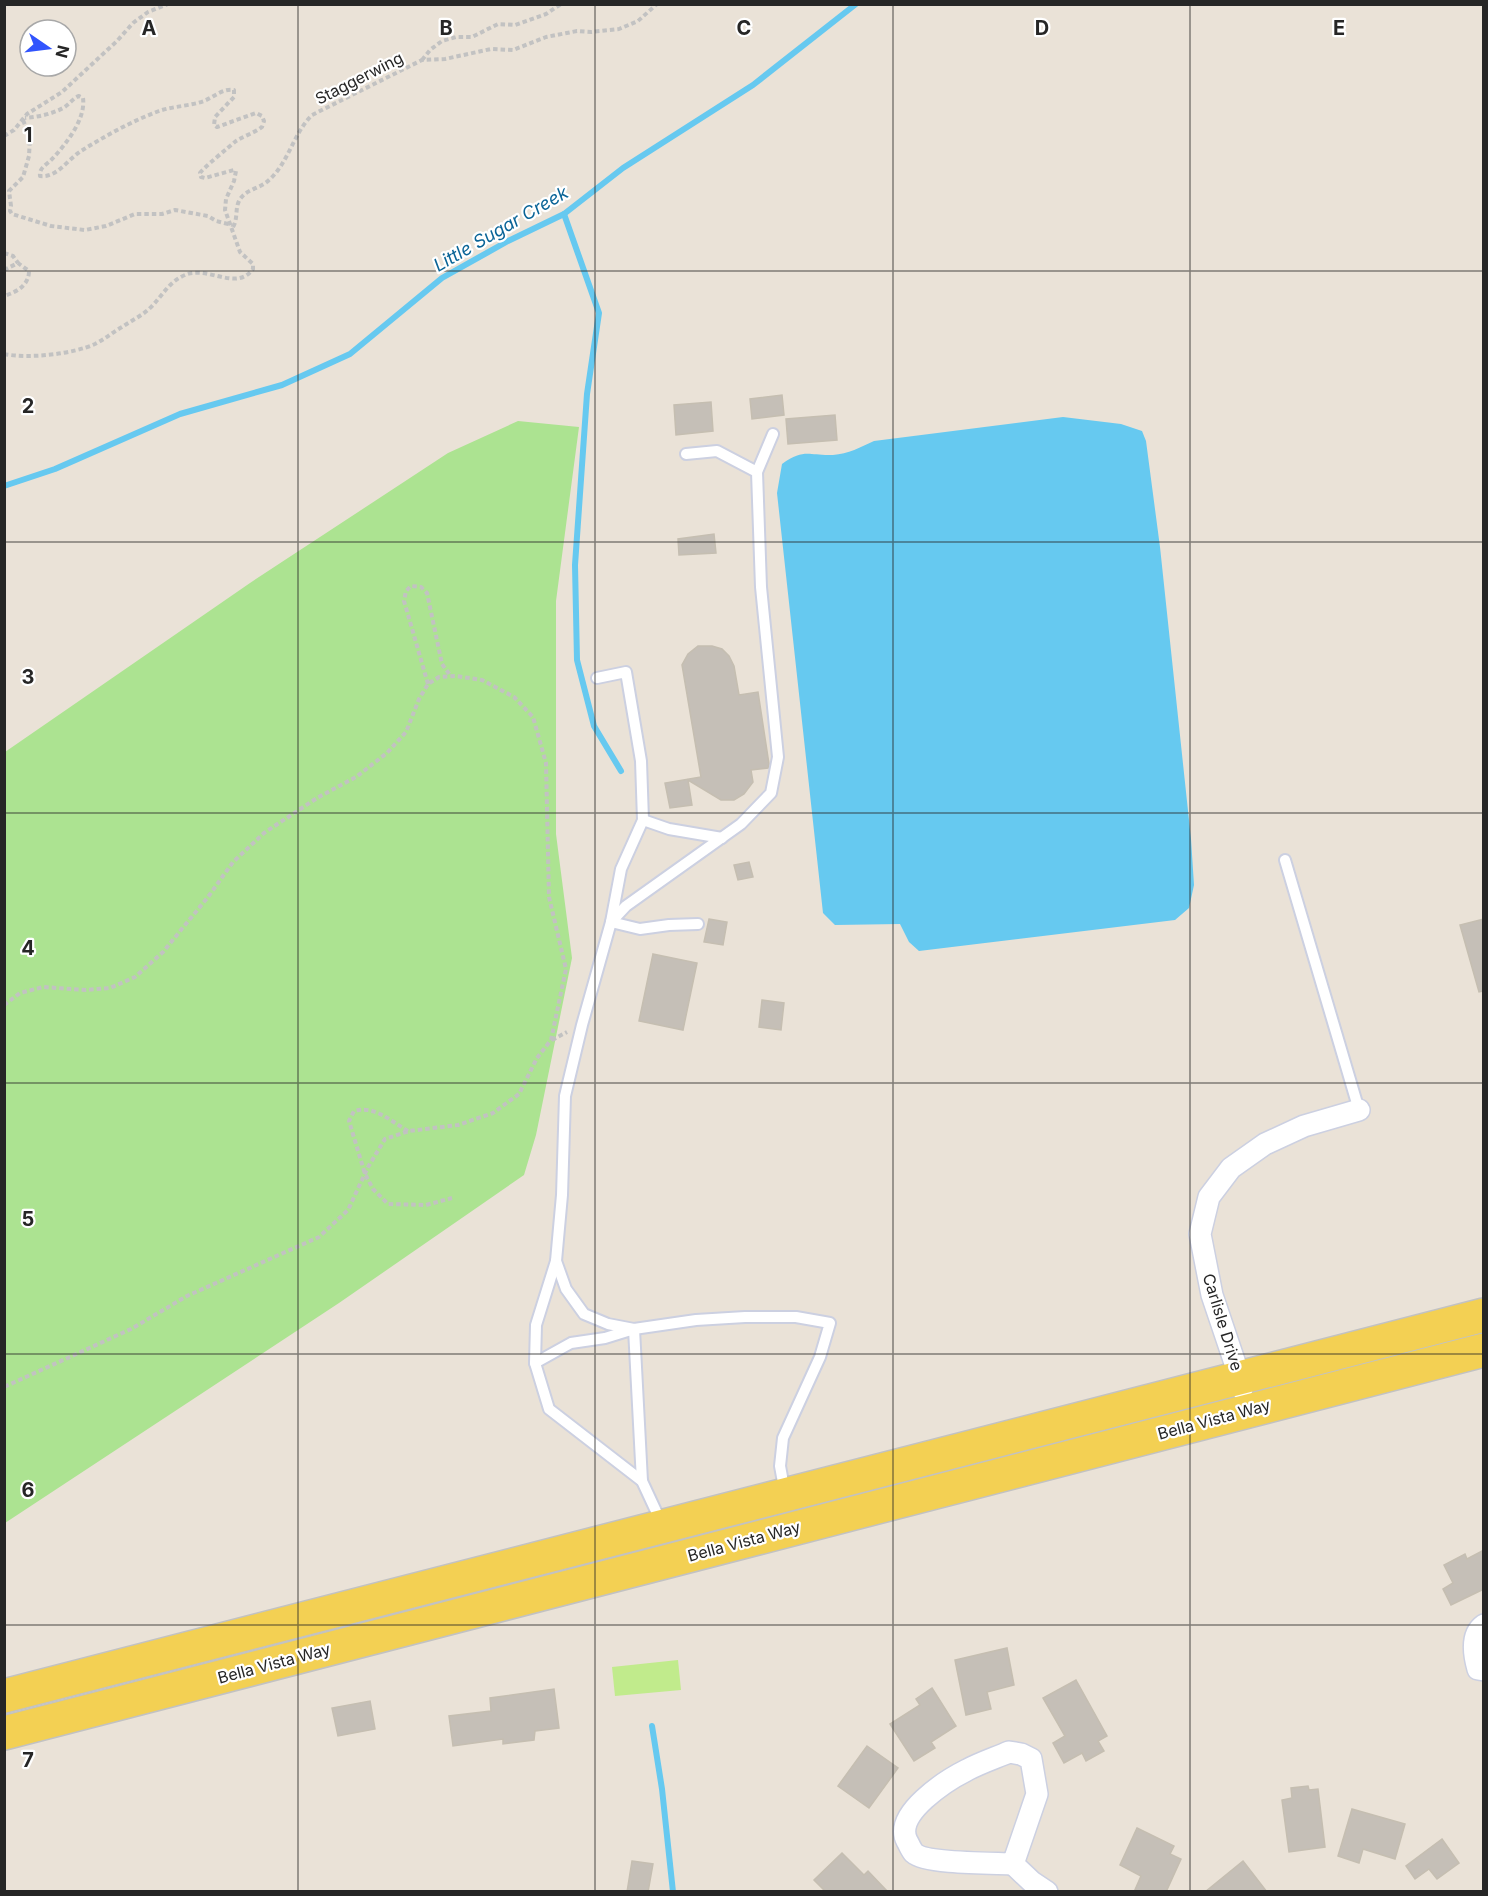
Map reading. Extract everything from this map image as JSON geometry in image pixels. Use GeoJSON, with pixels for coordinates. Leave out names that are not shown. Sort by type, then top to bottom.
{"type":"FeatureCollection","features":[{"type":"Feature","properties":{"kind":"main road","name":"Bella Vista Way"},"geometry":{"type":"LineString","coordinates":[[4,1696],[1484,1315]]}},
{"type":"Feature","properties":{"kind":"main road","name":"Bella Vista Way"},"geometry":{"type":"LineString","coordinates":[[4,1733],[1484,1350]]}},
{"type":"Feature","properties":{"kind":"street","name":"Carlisle Drive"},"geometry":{"type":"LineString","coordinates":[[1245,1411],[1240,1378],[1212,1295],[1200,1234],[1209,1197],[1232,1167],[1265,1144],[1304,1126],[1359,1110]]}},
{"type":"Feature","properties":{"kind":"street"},"geometry":{"type":"LineString","coordinates":[[1484,1625],[1479,1628],[1473,1650],[1478,1669],[1484,1670]]}},
{"type":"Feature","properties":{"kind":"street"},"geometry":{"type":"LineString","coordinates":[[1013,1864],[1037,1794],[1031,1759],[1021,1754],[1009,1752],[967,1770],[937,1788],[912,1810],[906,1822],[904,1835],[913,1853],[927,1859],[1013,1864],[1032,1882],[1047,1892]]}},
{"type":"Feature","properties":{"kind":"lane"},"geometry":{"type":"LineString","coordinates":[[610,922],[626,906],[741,824],[771,793],[778,757],[761,587],[757,472],[773,434]]}},
{"type":"Feature","properties":{"kind":"lane"},"geometry":{"type":"LineString","coordinates":[[686,454],[717,451],[757,472]]}},
{"type":"Feature","properties":{"kind":"lane"},"geometry":{"type":"LineString","coordinates":[[597,678],[626,672],[641,761],[643,820],[621,869],[610,922],[565,1096],[562,1195],[556,1261],[536,1325],[535,1363],[549,1409],[642,1481]]}},
{"type":"Feature","properties":{"kind":"lane"},"geometry":{"type":"LineString","coordinates":[[643,820],[669,829],[722,838]]}},
{"type":"Feature","properties":{"kind":"lane"},"geometry":{"type":"LineString","coordinates":[[1285,860],[1359,1110]]}},
{"type":"Feature","properties":{"kind":"lane"},"geometry":{"type":"LineString","coordinates":[[610,922],[640,929],[698,924]]}},
{"type":"Feature","properties":{"kind":"lane"},"geometry":{"type":"LineString","coordinates":[[556,1261],[566,1289],[584,1314],[608,1324],[634,1329]]}},
{"type":"Feature","properties":{"kind":"lane"},"geometry":{"type":"LineString","coordinates":[[535,1363],[571,1343],[605,1338],[634,1329],[696,1320],[796,1317],[830,1323],[820,1357],[783,1438],[780,1466],[786,1496]]}},
{"type":"Feature","properties":{"kind":"lane"},"geometry":{"type":"LineString","coordinates":[[634,1329],[642,1481],[663,1526]]}},
{"type":"Feature","properties":{"kind":"path"},"geometry":{"type":"LineString","coordinates":[[4,136],[27,114],[62,92],[133,23],[148,12],[168,4]]}},
{"type":"Feature","properties":{"kind":"path"},"geometry":{"type":"LineString","coordinates":[[422,60],[442,41],[456,37],[472,37],[498,24],[515,25],[546,14],[561,4]]}},
{"type":"Feature","properties":{"kind":"path","name":"Staggerwing"},"geometry":{"type":"LineString","coordinates":[[232,227],[237,222],[237,203],[244,194],[270,180],[288,154],[305,122],[312,115],[422,60],[445,59],[490,49],[513,50],[546,37],[578,31],[619,29],[638,21],[657,4]]}},
{"type":"Feature","properties":{"kind":"path"},"geometry":{"type":"LineString","coordinates":[[4,354],[31,355],[75,351],[94,344],[140,316],[154,304],[168,285],[184,275],[206,272],[241,280],[253,269],[253,264],[240,252],[225,210],[226,199],[236,171],[206,178],[201,177],[200,173],[203,167],[221,156],[237,141],[262,127],[264,121],[262,116],[256,113],[217,127],[214,125],[215,117],[234,97],[234,90],[226,90],[193,104],[161,110],[130,124],[80,152],[65,163],[58,172],[48,177],[40,176],[41,168],[53,158],[82,116],[83,98],[75,96],[60,109],[24,119]]}},
{"type":"Feature","properties":{"kind":"path"},"geometry":{"type":"LineString","coordinates":[[24,119],[30,137],[29,156],[23,177],[9,191],[12,214],[51,226],[85,230],[106,226],[135,214],[162,214],[175,210],[208,216],[232,227]]}},
{"type":"Feature","properties":{"kind":"path"},"geometry":{"type":"LineString","coordinates":[[4,253],[13,256],[29,271],[29,278],[24,285],[4,296]]}},
{"type":"Feature","properties":{"kind":"path"},"geometry":{"type":"LineString","coordinates":[[4,270],[18,262]]}},
{"type":"Feature","properties":{"kind":"path"},"geometry":{"type":"LineString","coordinates":[[428,684],[404,601],[406,591],[411,586],[421,586],[427,593],[442,664],[450,676]]}},
{"type":"Feature","properties":{"kind":"path"},"geometry":{"type":"LineString","coordinates":[[4,1005],[20,993],[43,987],[86,990],[110,988],[135,977],[163,952],[233,862],[264,833],[317,798],[356,777],[387,753],[406,732],[419,699],[428,684],[439,677],[482,680],[514,697],[533,717],[546,763],[549,897],[566,969],[551,1040],[537,1058],[519,1094],[493,1113],[458,1125],[409,1131],[385,1139],[348,1210],[319,1237],[187,1296],[130,1329],[4,1387]]}},
{"type":"Feature","properties":{"kind":"path"},"geometry":{"type":"LineString","coordinates":[[409,1131],[374,1111],[364,1108],[354,1111],[349,1121],[365,1174],[373,1189],[388,1204],[426,1205],[452,1198]]}},
{"type":"Feature","properties":{"kind":"green space"},"geometry":{"type":"Polygon","coordinates":[[[518,421],[579,427],[556,601],[556,834],[572,958],[536,1135],[524,1175],[339,1303],[5,1523],[5,752],[250,583],[448,453],[518,421]]]}},
{"type":"Feature","properties":{"kind":"green space"},"geometry":{"type":"Polygon","coordinates":[[[678,1660],[681,1690],[615,1696],[612,1667],[678,1660]]]}},
{"type":"Feature","properties":{"kind":"water"},"geometry":{"type":"Polygon","coordinates":[[[1063,417],[1121,424],[1142,431],[1146,441],[1160,547],[1191,839],[1194,885],[1189,908],[1175,920],[919,951],[909,942],[900,924],[835,925],[823,913],[777,493],[782,464],[802,454],[833,455],[854,450],[874,441],[1063,417]]]}},
{"type":"Feature","properties":{"kind":"building"},"geometry":{"type":"Polygon","coordinates":[[[782,395],[784,415],[752,419],[750,399],[782,395]]]}},
{"type":"Feature","properties":{"kind":"building"},"geometry":{"type":"Polygon","coordinates":[[[711,402],[713,431],[676,435],[674,405],[711,402]]]}},
{"type":"Feature","properties":{"kind":"building"},"geometry":{"type":"Polygon","coordinates":[[[835,415],[837,440],[788,444],[786,419],[835,415]]]}},
{"type":"Feature","properties":{"kind":"building"},"geometry":{"type":"Polygon","coordinates":[[[714,534],[716,553],[679,555],[678,539],[714,534]]]}},
{"type":"Feature","properties":{"kind":"building"},"geometry":{"type":"Polygon","coordinates":[[[698,646],[722,649],[729,656],[734,666],[739,695],[758,692],[769,764],[768,768],[751,770],[753,782],[744,794],[734,800],[721,800],[688,780],[692,805],[670,808],[665,783],[701,777],[682,665],[688,654],[698,646]]]}},
{"type":"Feature","properties":{"kind":"building"},"geometry":{"type":"Polygon","coordinates":[[[749,862],[753,877],[738,880],[734,865],[749,862]]]}},
{"type":"Feature","properties":{"kind":"building"},"geometry":{"type":"Polygon","coordinates":[[[709,919],[727,922],[723,945],[704,942],[709,919]]]}},
{"type":"Feature","properties":{"kind":"building"},"geometry":{"type":"Polygon","coordinates":[[[1484,919],[1484,991],[1479,992],[1460,925],[1484,919]]]}},
{"type":"Feature","properties":{"kind":"building"},"geometry":{"type":"Polygon","coordinates":[[[653,954],[697,963],[683,1030],[639,1021],[653,954]]]}},
{"type":"Feature","properties":{"kind":"building"},"geometry":{"type":"Polygon","coordinates":[[[762,1000],[784,1003],[781,1030],[759,1027],[762,1000]]]}},
{"type":"Feature","properties":{"kind":"building"},"geometry":{"type":"Polygon","coordinates":[[[1484,1550],[1484,1589],[1451,1605],[1443,1589],[1453,1583],[1444,1565],[1465,1554],[1467,1559],[1484,1550]]]}},
{"type":"Feature","properties":{"kind":"building"},"geometry":{"type":"Polygon","coordinates":[[[1007,1648],[1014,1685],[987,1692],[991,1709],[966,1715],[955,1660],[1007,1648]]]}},
{"type":"Feature","properties":{"kind":"building"},"geometry":{"type":"Polygon","coordinates":[[[1076,1680],[1107,1736],[1098,1741],[1104,1751],[1086,1761],[1082,1753],[1064,1763],[1053,1743],[1065,1736],[1043,1698],[1076,1680]]]}},
{"type":"Feature","properties":{"kind":"building"},"geometry":{"type":"Polygon","coordinates":[[[932,1688],[956,1726],[931,1742],[935,1748],[914,1761],[890,1724],[920,1705],[916,1699],[932,1688]]]}},
{"type":"Feature","properties":{"kind":"building"},"geometry":{"type":"Polygon","coordinates":[[[554,1689],[559,1728],[535,1731],[534,1740],[503,1744],[503,1739],[453,1746],[449,1716],[491,1711],[490,1698],[554,1689]]]}},
{"type":"Feature","properties":{"kind":"building"},"geometry":{"type":"Polygon","coordinates":[[[370,1701],[375,1729],[338,1736],[332,1708],[370,1701]]]}},
{"type":"Feature","properties":{"kind":"building"},"geometry":{"type":"Polygon","coordinates":[[[867,1746],[898,1768],[869,1808],[838,1786],[867,1746]]]}},
{"type":"Feature","properties":{"kind":"building"},"geometry":{"type":"Polygon","coordinates":[[[1308,1786],[1309,1790],[1318,1789],[1325,1847],[1289,1852],[1282,1800],[1292,1798],[1291,1788],[1308,1786]]]}},
{"type":"Feature","properties":{"kind":"building"},"geometry":{"type":"Polygon","coordinates":[[[1352,1809],[1405,1824],[1395,1859],[1363,1849],[1359,1863],[1338,1856],[1352,1809]]]}},
{"type":"Feature","properties":{"kind":"building"},"geometry":{"type":"Polygon","coordinates":[[[1137,1828],[1174,1846],[1170,1854],[1181,1859],[1166,1892],[1134,1892],[1141,1876],[1120,1865],[1137,1828]]]}},
{"type":"Feature","properties":{"kind":"building"},"geometry":{"type":"Polygon","coordinates":[[[1442,1839],[1459,1863],[1437,1879],[1429,1869],[1415,1879],[1406,1866],[1442,1839]]]}},
{"type":"Feature","properties":{"kind":"building"},"geometry":{"type":"Polygon","coordinates":[[[842,1853],[864,1875],[868,1871],[888,1892],[826,1892],[814,1880],[842,1853]]]}},
{"type":"Feature","properties":{"kind":"building"},"geometry":{"type":"Polygon","coordinates":[[[632,1861],[653,1864],[648,1892],[627,1892],[632,1861]]]}},
{"type":"Feature","properties":{"kind":"building"},"geometry":{"type":"Polygon","coordinates":[[[1243,1861],[1267,1892],[1205,1892],[1243,1861]]]}},
{"type":"Feature","properties":{"kind":"waterway","name":"Little Sugar Creek"},"geometry":{"type":"LineString","coordinates":[[4,486],[55,469],[180,414],[282,385],[350,354],[442,278],[508,241],[564,214],[623,168],[753,85],[856,4]]}},
{"type":"Feature","properties":{"kind":"waterway"},"geometry":{"type":"LineString","coordinates":[[564,214],[599,313],[587,394],[575,565],[577,660],[594,726],[621,771]]}},
{"type":"Feature","properties":{"kind":"waterway"},"geometry":{"type":"LineString","coordinates":[[652,1726],[662,1789],[673,1892]]}}]}
